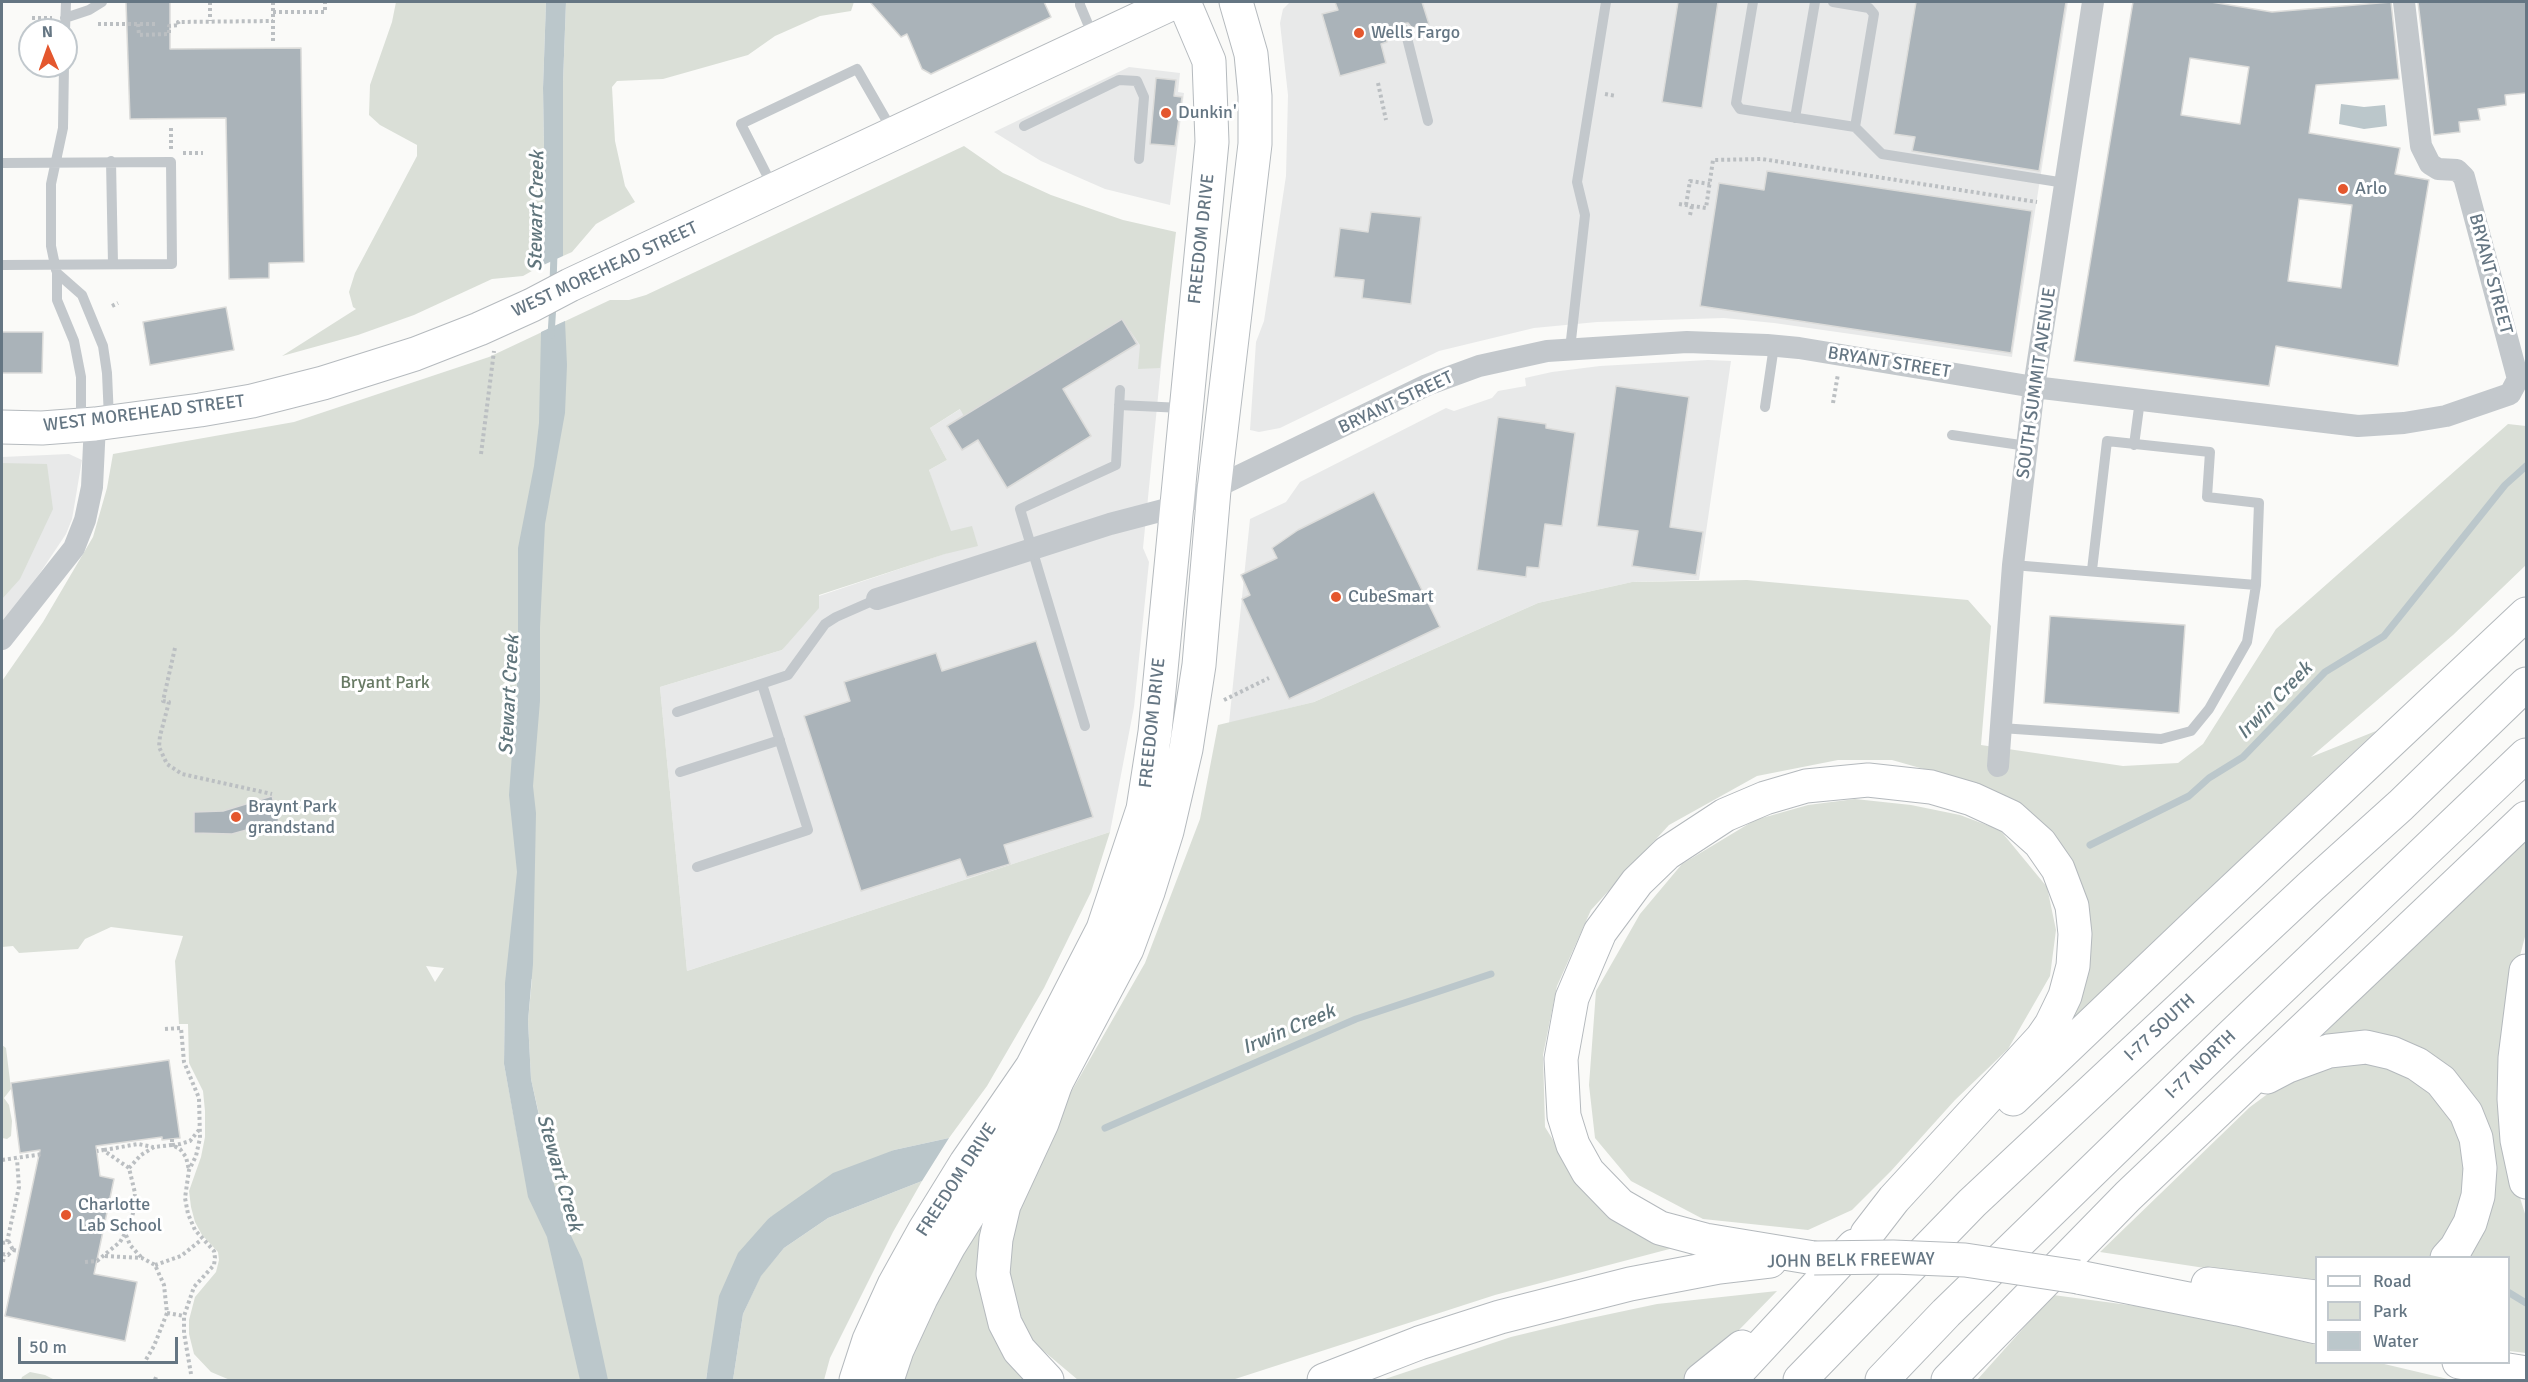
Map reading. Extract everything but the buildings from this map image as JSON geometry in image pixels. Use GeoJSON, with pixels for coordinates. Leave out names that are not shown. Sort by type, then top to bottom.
{"type":"FeatureCollection","features":[{"type":"Feature","properties":{"kind":"main road","name":"WEST MOREHEAD STREET"},"geometry":{"type":"LineString","coordinates":[[2,427],[95,424],[241,403],[323,382],[415,354],[532,305],[570,285],[1174,2]]}},
{"type":"Feature","properties":{"kind":"main road","name":"FREEDOM DRIVE"},"geometry":{"type":"LineString","coordinates":[[856,1380],[869,1340],[919,1240],[966,1163],[1032,1067],[1103,929],[1143,808],[1155,732],[1212,131],[1209,61],[1184,2]]}},
{"type":"Feature","properties":{"kind":"main road","name":"FREEDOM DRIVE"},"geometry":{"type":"LineString","coordinates":[[887,1380],[906,1329],[949,1246],[996,1171],[1056,1083],[1127,949],[1167,831],[1186,749],[1199,665],[1214,490],[1255,144],[1255,96],[1251,54],[1236,2]]}},
{"type":"Feature","properties":{"kind":"main road"},"geometry":{"type":"LineString","coordinates":[[1701,1380],[1814,1273],[1867,1234],[2025,1088],[2526,614]]}},
{"type":"Feature","properties":{"kind":"main road","name":"I-77 SOUTH"},"geometry":{"type":"LineString","coordinates":[[1800,1380],[1972,1203],[2401,805],[2526,684]]}},
{"type":"Feature","properties":{"kind":"main road","name":"I-77 NORTH"},"geometry":{"type":"LineString","coordinates":[[1882,1380],[1946,1313],[2229,1038],[2526,755]]}},
{"type":"Feature","properties":{"kind":"main road"},"geometry":{"type":"LineString","coordinates":[[1814,1273],[1660,1228],[1620,1205],[1593,1178],[1573,1145],[1564,1116],[1561,1059],[1572,998],[1600,933],[1637,882],[1667,853],[1725,815],[1765,798],[1806,786],[1868,780],[1931,787],[1972,799],[2011,817],[2040,843],[2058,869],[2072,906],[2075,934],[2073,966],[2065,996],[2046,1032],[1894,1199],[1867,1234]]}},
{"type":"Feature","properties":{"kind":"main road"},"geometry":{"type":"LineString","coordinates":[[1948,1380],[2128,1196],[2526,818]]}},
{"type":"Feature","properties":{"kind":"main road"},"geometry":{"type":"LineString","coordinates":[[2526,971],[2515,1058],[2514,1099],[2517,1140],[2526,1182]]}},
{"type":"Feature","properties":{"kind":"main road"},"geometry":{"type":"LineString","coordinates":[[2232,1098],[2288,1066],[2338,1048],[2366,1047],[2392,1053],[2417,1064],[2441,1081],[2466,1113],[2476,1138],[2480,1168],[2478,1196],[2470,1223],[2456,1248],[2448,1256]]}},
{"type":"Feature","properties":{"kind":"main road"},"geometry":{"type":"LineString","coordinates":[[1047,1380],[1019,1350],[1005,1323],[993,1274],[996,1239],[1004,1205],[1042,1122],[1056,1083]]}},
{"type":"Feature","properties":{"kind":"main road","name":"JOHN BELK FREEWAY"},"geometry":{"type":"LineString","coordinates":[[1324,1380],[1419,1343],[1500,1317],[1630,1284],[1719,1267],[1814,1273],[1893,1257],[1965,1260],[2078,1277],[2238,1309],[2315,1328]]}},
{"type":"Feature","properties":{"kind":"main road"},"geometry":{"type":"LineString","coordinates":[[1730,1380],[1814,1273]]}},
{"type":"Feature","properties":{"kind":"main road"},"geometry":{"type":"LineString","coordinates":[[2078,1277],[2176,1281],[2315,1297]]}},
{"type":"Feature","properties":{"kind":"main road"},"geometry":{"type":"LineString","coordinates":[[2470,1364],[2526,1374]]}},
{"type":"Feature","properties":{"kind":"street","name":"SOUTH SUMMIT AVENUE"},"geometry":{"type":"LineString","coordinates":[[1998,766],[2013,565],[2034,387],[2093,2]]}},
{"type":"Feature","properties":{"kind":"street","name":"BRYANT STREET"},"geometry":{"type":"LineString","coordinates":[[878,599],[1033,549],[1175,507],[1427,385],[1479,366],[1547,351],[1687,342],[1774,346],[2034,387],[2358,426],[2404,423],[2446,416],[2510,394],[2522,372],[2464,177],[2457,170],[2438,169],[2430,164],[2421,146],[2404,2]]}},
{"type":"Feature","properties":{"kind":"street"},"geometry":{"type":"LineString","coordinates":[[2,639],[74,548],[85,520],[92,487],[95,424]]}},
{"type":"Feature","properties":{"kind":"lane"},"geometry":{"type":"LineString","coordinates":[[66,2],[65,18],[89,10],[102,2]]}},
{"type":"Feature","properties":{"kind":"lane"},"geometry":{"type":"LineString","coordinates":[[1080,2],[1094,39]]}},
{"type":"Feature","properties":{"kind":"lane"},"geometry":{"type":"LineString","coordinates":[[1570,349],[1585,214],[1577,182],[1606,2]]}},
{"type":"Feature","properties":{"kind":"lane"},"geometry":{"type":"LineString","coordinates":[[1753,2],[1736,103],[1740,110],[1855,127],[1882,154],[2065,183]]}},
{"type":"Feature","properties":{"kind":"lane"},"geometry":{"type":"LineString","coordinates":[[1795,118],[1815,2]]}},
{"type":"Feature","properties":{"kind":"lane"},"geometry":{"type":"LineString","coordinates":[[1833,2],[1869,8],[1874,14],[1855,127]]}},
{"type":"Feature","properties":{"kind":"lane"},"geometry":{"type":"LineString","coordinates":[[1405,30],[1428,121]]}},
{"type":"Feature","properties":{"kind":"lane"},"geometry":{"type":"LineString","coordinates":[[774,189],[741,124],[857,69],[893,133]]}},
{"type":"Feature","properties":{"kind":"lane"},"geometry":{"type":"LineString","coordinates":[[64,78],[63,128],[51,194],[51,246],[56,269],[57,300],[74,341],[81,377],[95,424]]}},
{"type":"Feature","properties":{"kind":"lane"},"geometry":{"type":"LineString","coordinates":[[1024,126],[1119,80],[1137,81],[1144,97],[1139,159]]}},
{"type":"Feature","properties":{"kind":"lane"},"geometry":{"type":"LineString","coordinates":[[111,161],[113,264]]}},
{"type":"Feature","properties":{"kind":"lane"},"geometry":{"type":"LineString","coordinates":[[2,163],[171,162],[172,264],[113,264],[56,269],[2,264]]}},
{"type":"Feature","properties":{"kind":"lane"},"geometry":{"type":"LineString","coordinates":[[56,269],[82,296],[103,346],[107,373],[95,424]]}},
{"type":"Feature","properties":{"kind":"lane"},"geometry":{"type":"LineString","coordinates":[[1765,406],[1774,346]]}},
{"type":"Feature","properties":{"kind":"lane"},"geometry":{"type":"LineString","coordinates":[[1085,726],[1020,509],[1116,465],[1120,390]]}},
{"type":"Feature","properties":{"kind":"lane"},"geometry":{"type":"LineString","coordinates":[[2134,445],[2140,400]]}},
{"type":"Feature","properties":{"kind":"lane"},"geometry":{"type":"LineString","coordinates":[[1119,405],[1185,408]]}},
{"type":"Feature","properties":{"kind":"lane"},"geometry":{"type":"LineString","coordinates":[[1952,435],[2027,446]]}},
{"type":"Feature","properties":{"kind":"lane"},"geometry":{"type":"LineString","coordinates":[[2001,728],[2160,739],[2191,731],[2209,709],[2247,642],[2256,585],[2259,503],[2207,497],[2210,452],[2107,441],[2092,570]]}},
{"type":"Feature","properties":{"kind":"lane"},"geometry":{"type":"LineString","coordinates":[[2013,565],[2256,585]]}},
{"type":"Feature","properties":{"kind":"lane"},"geometry":{"type":"LineString","coordinates":[[677,712],[788,675],[825,624],[878,599]]}},
{"type":"Feature","properties":{"kind":"lane"},"geometry":{"type":"LineString","coordinates":[[697,867],[808,830],[762,684]]}},
{"type":"Feature","properties":{"kind":"lane"},"geometry":{"type":"LineString","coordinates":[[680,772],[780,740]]}},
{"type":"Feature","properties":{"kind":"path"},"geometry":{"type":"LineString","coordinates":[[210,2],[210,21]]}},
{"type":"Feature","properties":{"kind":"path"},"geometry":{"type":"LineString","coordinates":[[273,2],[273,43]]}},
{"type":"Feature","properties":{"kind":"path"},"geometry":{"type":"LineString","coordinates":[[273,12],[325,12],[325,2]]}},
{"type":"Feature","properties":{"kind":"path"},"geometry":{"type":"LineString","coordinates":[[138,24],[138,35],[169,34],[169,26],[178,26],[178,22],[273,21]]}},
{"type":"Feature","properties":{"kind":"path"},"geometry":{"type":"LineString","coordinates":[[98,24],[156,24]]}},
{"type":"Feature","properties":{"kind":"path"},"geometry":{"type":"LineString","coordinates":[[1378,82],[1386,120]]}},
{"type":"Feature","properties":{"kind":"path"},"geometry":{"type":"LineString","coordinates":[[182,153],[203,153]]}},
{"type":"Feature","properties":{"kind":"path"},"geometry":{"type":"LineString","coordinates":[[1679,204],[1706,208],[1713,160],[1762,159],[2037,202]]}},
{"type":"Feature","properties":{"kind":"path"},"geometry":{"type":"LineString","coordinates":[[1686,205],[1690,181],[1710,184]]}},
{"type":"Feature","properties":{"kind":"path"},"geometry":{"type":"LineString","coordinates":[[1690,215],[1692,206]]}},
{"type":"Feature","properties":{"kind":"path"},"geometry":{"type":"LineString","coordinates":[[112,306],[118,303]]}},
{"type":"Feature","properties":{"kind":"path"},"geometry":{"type":"LineString","coordinates":[[481,454],[494,349],[492,323]]}},
{"type":"Feature","properties":{"kind":"path"},"geometry":{"type":"LineString","coordinates":[[1833,403],[1838,372]]}},
{"type":"Feature","properties":{"kind":"path"},"geometry":{"type":"LineString","coordinates":[[175,648],[163,701],[169,702],[159,736],[159,747],[167,764],[182,774],[272,794]]}},
{"type":"Feature","properties":{"kind":"path"},"geometry":{"type":"LineString","coordinates":[[1224,700],[1269,678]]}},
{"type":"Feature","properties":{"kind":"path"},"geometry":{"type":"LineString","coordinates":[[165,1029],[181,1028],[184,1062],[199,1098],[201,1126],[196,1156],[189,1170],[185,1198],[188,1214],[201,1239],[214,1251],[214,1265],[194,1287],[184,1316],[184,1333],[191,1374]]}},
{"type":"Feature","properties":{"kind":"path"},"geometry":{"type":"LineString","coordinates":[[97,1151],[138,1144],[154,1147],[172,1145],[190,1140],[201,1126]]}},
{"type":"Feature","properties":{"kind":"path"},"geometry":{"type":"LineString","coordinates":[[172,1139],[172,1145]]}},
{"type":"Feature","properties":{"kind":"path"},"geometry":{"type":"LineString","coordinates":[[172,1145],[180,1149],[186,1157],[189,1170]]}},
{"type":"Feature","properties":{"kind":"path"},"geometry":{"type":"LineString","coordinates":[[129,1168],[141,1155],[154,1147]]}},
{"type":"Feature","properties":{"kind":"path"},"geometry":{"type":"LineString","coordinates":[[85,1262],[97,1261],[105,1256],[126,1235],[134,1209],[135,1193],[129,1168],[103,1150]]}},
{"type":"Feature","properties":{"kind":"path"},"geometry":{"type":"LineString","coordinates":[[2,1160],[43,1154]]}},
{"type":"Feature","properties":{"kind":"path"},"geometry":{"type":"LineString","coordinates":[[7,1242],[19,1187],[16,1159]]}},
{"type":"Feature","properties":{"kind":"path"},"geometry":{"type":"LineString","coordinates":[[126,1235],[130,1245],[141,1258],[155,1265],[164,1285],[167,1313],[154,1346],[144,1363]]}},
{"type":"Feature","properties":{"kind":"path"},"geometry":{"type":"LineString","coordinates":[[155,1265],[181,1256],[201,1239]]}},
{"type":"Feature","properties":{"kind":"path"},"geometry":{"type":"LineString","coordinates":[[2,1244],[7,1242]]}},
{"type":"Feature","properties":{"kind":"path"},"geometry":{"type":"LineString","coordinates":[[7,1242],[12,1245],[13,1250]]}},
{"type":"Feature","properties":{"kind":"path"},"geometry":{"type":"LineString","coordinates":[[13,1250],[19,1251]]}},
{"type":"Feature","properties":{"kind":"path"},"geometry":{"type":"LineString","coordinates":[[3,1262],[3,1254],[8,1255],[13,1250]]}},
{"type":"Feature","properties":{"kind":"path"},"geometry":{"type":"LineString","coordinates":[[105,1256],[141,1258]]}},
{"type":"Feature","properties":{"kind":"path"},"geometry":{"type":"LineString","coordinates":[[167,1313],[184,1316]]}},
{"type":"Feature","properties":{"kind":"shaded area"},"geometry":{"type":"Polygon","coordinates":[[[1290,2],[2068,2],[2012,357],[1724,318],[1597,322],[1534,328],[1439,351],[1280,428],[1259,432],[1250,430],[1256,342],[1264,321],[1286,176],[1288,95],[1280,23],[1283,9],[1290,2]]]}},
{"type":"Feature","properties":{"kind":"shaded area"},"geometry":{"type":"Polygon","coordinates":[[[1129,67],[1180,73],[1178,92],[1184,93],[1170,205],[1105,189],[1041,161],[994,132],[1129,67]]]}},
{"type":"Feature","properties":{"kind":"shaded area"},"geometry":{"type":"Polygon","coordinates":[[[1168,296],[1143,548],[1149,562],[1134,707],[1110,832],[687,971],[660,687],[782,650],[819,596],[953,551],[929,470],[947,460],[930,428],[1120,309],[1168,296]]]}},
{"type":"Feature","properties":{"kind":"shaded area"},"geometry":{"type":"Polygon","coordinates":[[[1708,360],[1731,361],[1699,580],[1632,582],[1538,603],[1314,702],[1229,723],[1250,519],[1286,502],[1300,482],[1446,408],[1454,411],[1492,398],[1498,391],[1526,386],[1525,378],[1600,366],[1708,360]]]}},
{"type":"Feature","properties":{"kind":"shaded area"},"geometry":{"type":"Polygon","coordinates":[[[69,454],[82,460],[72,519],[66,534],[40,573],[2,624],[2,457],[69,454]]]}},
{"type":"Feature","properties":{"kind":"green space"},"geometry":{"type":"Polygon","coordinates":[[[396,2],[546,2],[543,88],[545,209],[539,267],[523,276],[492,279],[414,315],[358,335],[282,356],[356,309],[353,307],[349,292],[355,273],[417,156],[417,145],[380,125],[369,115],[370,85],[392,22],[396,2]]]}},
{"type":"Feature","properties":{"kind":"green space"},"geometry":{"type":"Polygon","coordinates":[[[566,2],[854,2],[851,11],[820,16],[775,36],[748,55],[663,79],[617,81],[612,87],[615,141],[625,186],[635,202],[596,224],[572,252],[563,256],[563,82],[566,2]]]}},
{"type":"Feature","properties":{"kind":"green space","name":"Bryant Park"},"geometry":{"type":"Polygon","coordinates":[[[964,146],[1003,173],[1051,195],[1123,220],[1176,232],[1160,368],[1138,369],[1140,345],[1122,319],[964,416],[960,409],[930,428],[947,460],[929,470],[951,531],[972,526],[978,546],[945,554],[819,595],[819,608],[782,650],[660,687],[687,971],[1110,832],[1091,892],[1044,988],[987,1086],[949,1138],[894,1150],[769,1218],[706,1380],[230,1380],[211,1372],[194,1354],[189,1334],[189,1320],[195,1297],[216,1272],[219,1260],[218,1252],[202,1235],[195,1222],[189,1191],[201,1157],[205,1137],[205,1111],[203,1091],[189,1063],[188,1024],[179,1024],[175,961],[183,936],[111,927],[85,939],[78,949],[19,953],[13,946],[2,947],[2,681],[43,622],[93,537],[107,488],[113,454],[294,422],[489,357],[610,300],[629,300],[646,295],[964,146]],[[426,966],[435,982],[444,968],[426,966]],[[532,979],[505,983],[504,1064],[520,1150],[540,1119],[531,1079],[528,1021],[532,979]]]}},
{"type":"Feature","properties":{"kind":"green space"},"geometry":{"type":"Polygon","coordinates":[[[2508,424],[2526,426],[2526,565],[2453,635],[2311,757],[2376,731],[2064,1029],[2085,914],[1980,785],[1892,760],[1838,760],[1757,776],[1669,825],[1591,910],[1557,986],[1543,1055],[1545,1127],[1579,1182],[1677,1247],[1495,1295],[1232,1380],[1078,1380],[1027,1337],[1009,1274],[1016,1211],[1051,1127],[1145,963],[1200,819],[1218,725],[1314,702],[1538,603],[1632,582],[1747,580],[1968,600],[1991,626],[1981,745],[2123,766],[2178,763],[2203,744],[2276,629],[2508,424]]]}},
{"type":"Feature","properties":{"kind":"green space"},"geometry":{"type":"Polygon","coordinates":[[[2,463],[47,464],[53,509],[20,579],[2,599],[2,463]]]}},
{"type":"Feature","properties":{"kind":"green space"},"geometry":{"type":"Polygon","coordinates":[[[1855,799],[1911,805],[1960,815],[2000,830],[2047,887],[2056,930],[2050,976],[2008,1049],[1955,1100],[1891,1171],[1852,1210],[1808,1230],[1703,1219],[1631,1181],[1595,1138],[1589,1085],[1596,991],[1640,914],[1682,864],[1755,820],[1808,805],[1855,799]]]}},
{"type":"Feature","properties":{"kind":"green space"},"geometry":{"type":"Polygon","coordinates":[[[2526,834],[2526,933],[2517,967],[2513,1175],[2526,1217],[2526,1353],[2510,1351],[2510,1256],[2464,1256],[2469,1092],[2321,1037],[2526,834]]]}},
{"type":"Feature","properties":{"kind":"green space"},"geometry":{"type":"Polygon","coordinates":[[[2,1045],[6,1048],[11,1089],[4,1098],[9,1105],[12,1121],[11,1136],[7,1139],[2,1138],[2,1045]]]}},
{"type":"Feature","properties":{"kind":"green space"},"geometry":{"type":"Polygon","coordinates":[[[2360,1060],[2400,1070],[2432,1091],[2457,1124],[2467,1151],[2466,1193],[2455,1227],[2436,1252],[2430,1256],[2315,1256],[2315,1285],[2100,1252],[2250,1107],[2277,1087],[2320,1067],[2360,1060]]]}},
{"type":"Feature","properties":{"kind":"green space"},"geometry":{"type":"Polygon","coordinates":[[[922,1181],[893,1232],[830,1358],[824,1380],[733,1380],[743,1314],[761,1275],[784,1248],[828,1218],[922,1181]]]}},
{"type":"Feature","properties":{"kind":"green space"},"geometry":{"type":"Polygon","coordinates":[[[991,1198],[1026,1380],[901,1380],[946,1284],[991,1198]]]}},
{"type":"Feature","properties":{"kind":"green space"},"geometry":{"type":"Polygon","coordinates":[[[1777,1291],[1699,1371],[1686,1380],[1382,1380],[1511,1337],[1577,1321],[1657,1304],[1777,1291]]]}},
{"type":"Feature","properties":{"kind":"green space"},"geometry":{"type":"Polygon","coordinates":[[[2053,1295],[2189,1313],[2315,1345],[2315,1364],[2384,1364],[2452,1380],[1977,1380],[2053,1295]]]}},
{"type":"Feature","properties":{"kind":"green space"},"geometry":{"type":"Polygon","coordinates":[[[30,1372],[45,1375],[55,1380],[21,1380],[30,1372]]]}},
{"type":"Feature","properties":{"kind":"water"},"geometry":{"type":"Polygon","coordinates":[[[546,2],[566,2],[563,82],[563,256],[539,267],[545,209],[543,88],[546,2]]]}},
{"type":"Feature","properties":{"kind":"water"},"geometry":{"type":"Polygon","coordinates":[[[2341,104],[2364,107],[2385,105],[2387,126],[2364,129],[2339,124],[2341,104]]]}},
{"type":"Feature","properties":{"kind":"water"},"geometry":{"type":"Polygon","coordinates":[[[565,321],[567,365],[565,413],[545,524],[540,627],[540,701],[533,786],[536,813],[533,964],[528,1021],[531,1079],[554,1184],[566,1225],[582,1259],[608,1380],[580,1380],[547,1237],[528,1197],[504,1064],[505,983],[517,872],[509,795],[518,671],[518,548],[534,466],[539,423],[541,332],[565,321]]]}},
{"type":"Feature","properties":{"kind":"water"},"geometry":{"type":"Polygon","coordinates":[[[949,1138],[922,1181],[828,1218],[784,1248],[761,1276],[743,1314],[733,1380],[706,1380],[719,1296],[738,1253],[769,1218],[833,1173],[894,1150],[949,1138]]]}},
{"type":"Feature","properties":{"kind":"waterway","name":"Stewart Creek"},"geometry":{"type":"LineString","coordinates":[[553,284],[554,253]]}},
{"type":"Feature","properties":{"kind":"waterway","name":"Stewart Creek"},"geometry":{"type":"LineString","coordinates":[[551,335],[553,304]]}},
{"type":"Feature","properties":{"kind":"waterway","name":"Irwin Creek"},"geometry":{"type":"LineString","coordinates":[[2090,845],[2189,796],[2209,778],[2243,757],[2325,672],[2384,636],[2505,485],[2526,466]]}},
{"type":"Feature","properties":{"kind":"waterway","name":"Irwin Creek"},"geometry":{"type":"LineString","coordinates":[[1105,1128],[1356,1019],[1491,974]]}},
{"type":"Feature","properties":{"kind":"waterway"},"geometry":{"type":"LineString","coordinates":[[2510,1293],[2526,1303]]}},
{"type":"Feature","properties":{"kind":"place","name":"Wells Fargo"},"geometry":{"type":"Point","coordinates":[1359,33]}},
{"type":"Feature","properties":{"kind":"place","name":"Dunkin'"},"geometry":{"type":"Point","coordinates":[1166,113]}},
{"type":"Feature","properties":{"kind":"place","name":"Arlo"},"geometry":{"type":"Point","coordinates":[2343,189]}},
{"type":"Feature","properties":{"kind":"place","name":"CubeSmart"},"geometry":{"type":"Point","coordinates":[1336,597]}},
{"type":"Feature","properties":{"kind":"place","name":"Braynt Park grandstand"},"geometry":{"type":"Point","coordinates":[236,817]}},
{"type":"Feature","properties":{"kind":"place","name":"Charlotte Lab School"},"geometry":{"type":"Point","coordinates":[66,1215]}}]}
